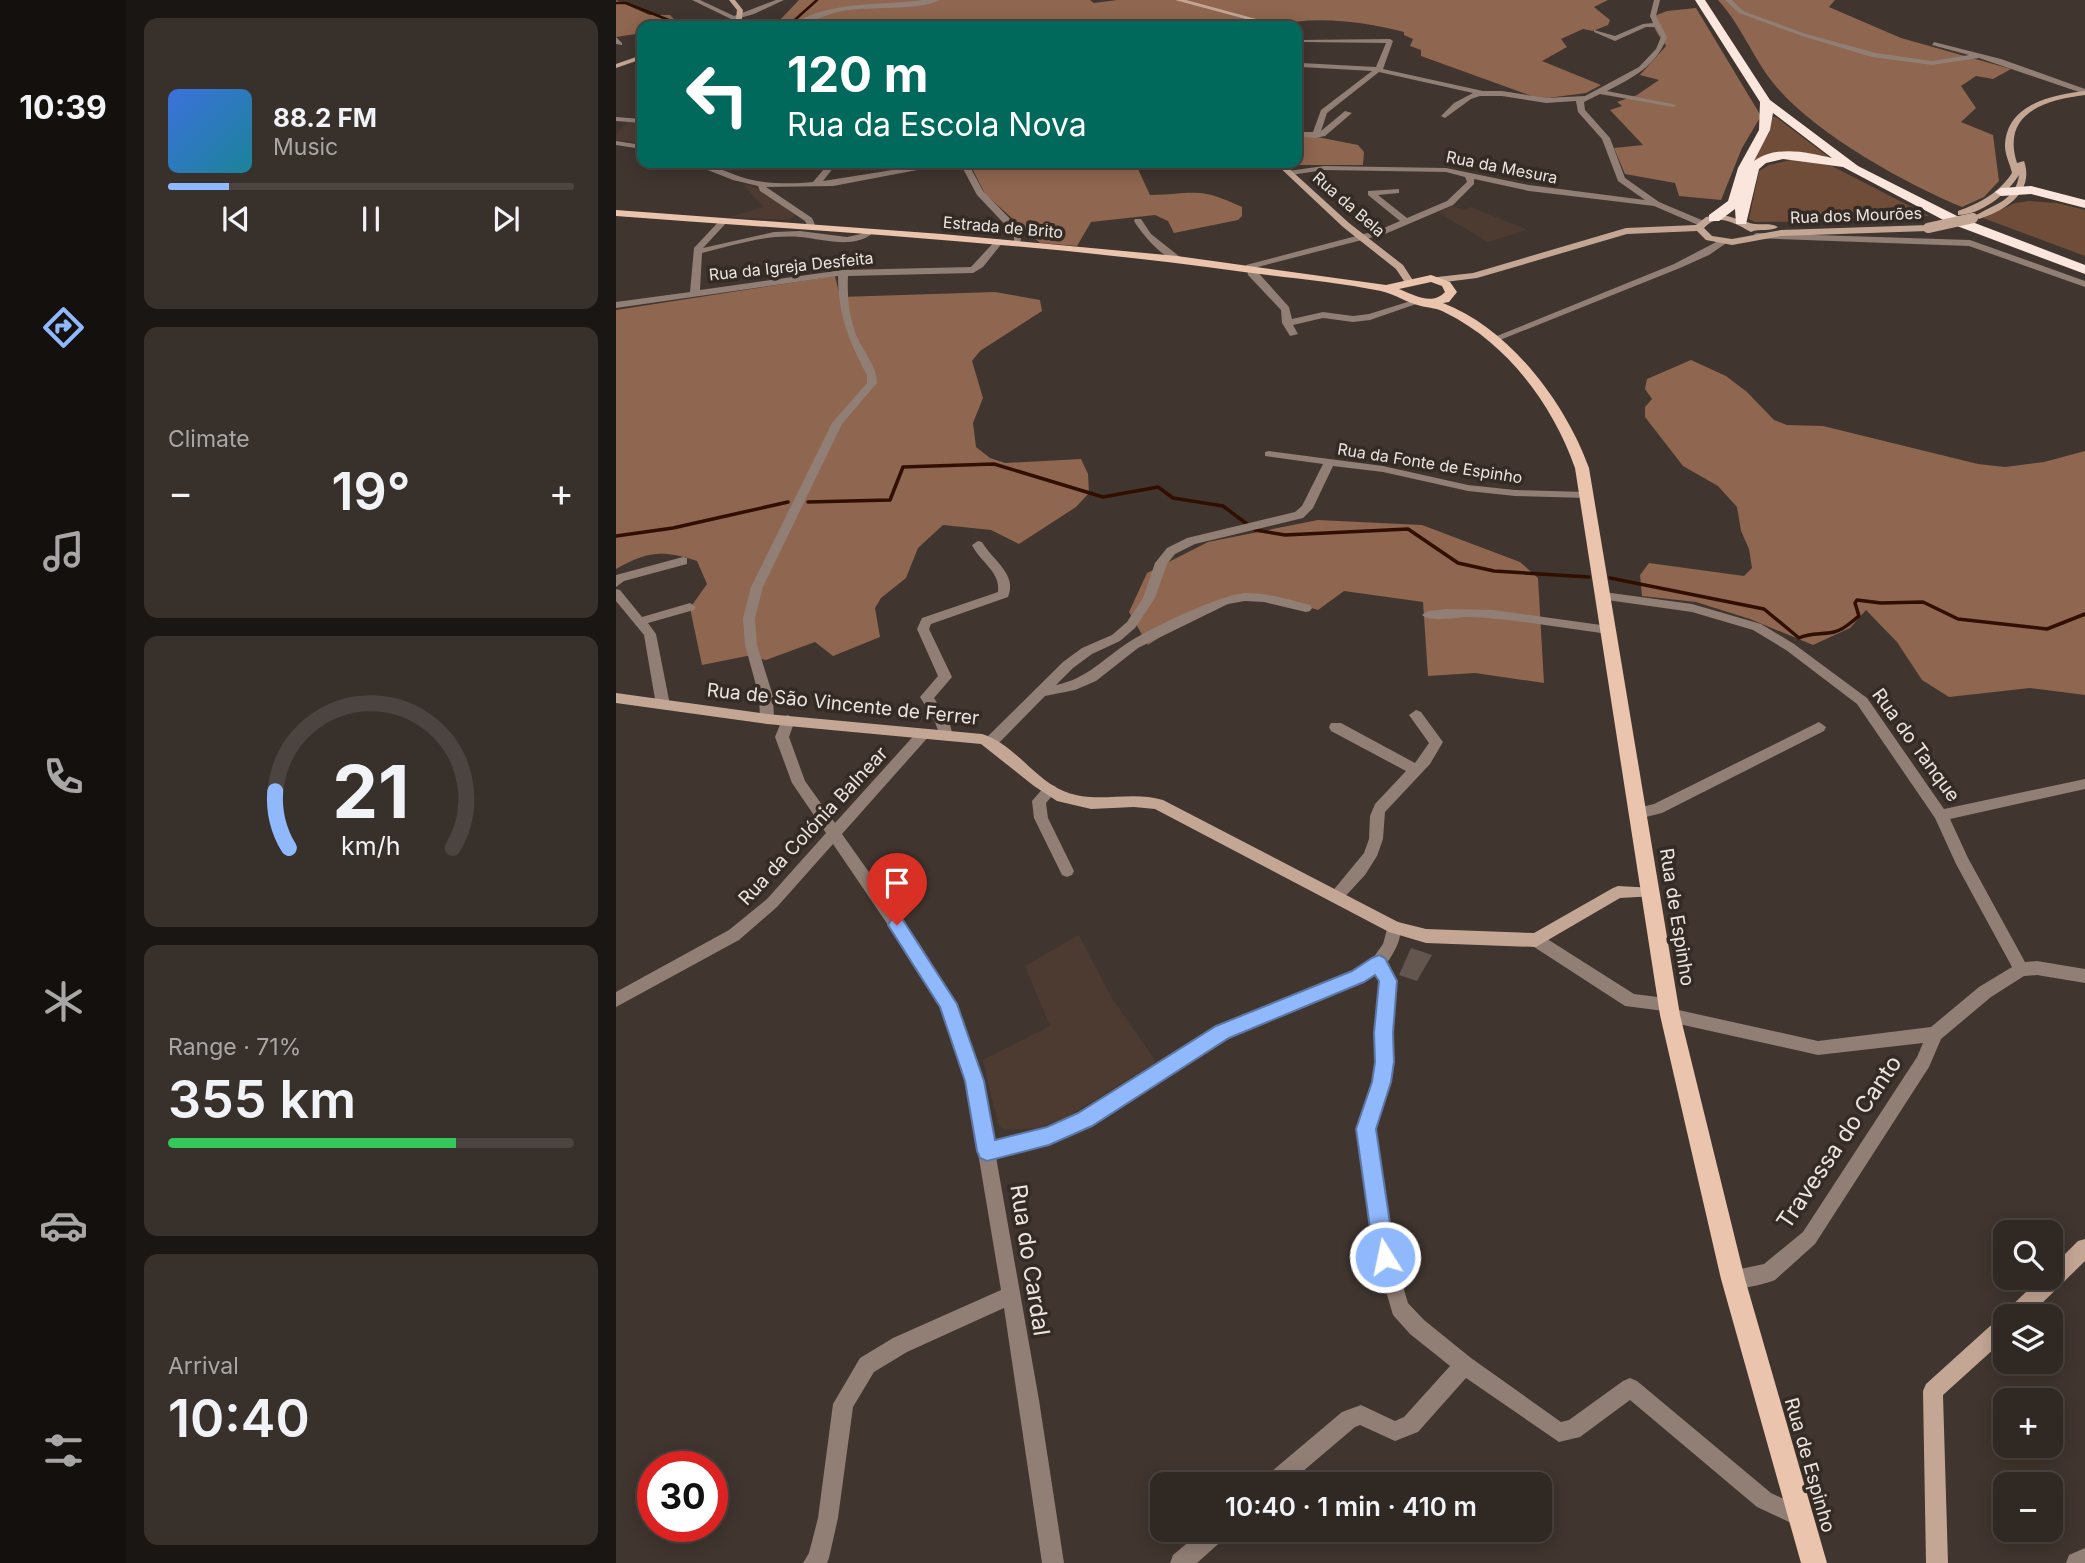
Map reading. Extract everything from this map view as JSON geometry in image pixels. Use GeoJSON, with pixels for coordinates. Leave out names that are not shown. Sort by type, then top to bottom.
{"type":"FeatureCollection","features":[{"type":"Feature","properties":{"kind":"highway"},"geometry":{"type":"LineString","coordinates":[[1700,0],[1766,102],[1854,169],[1954,220],[2085,270]]}},
{"type":"Feature","properties":{"kind":"highway"},"geometry":{"type":"LineString","coordinates":[[1709,0],[1776,97],[1818,134],[1844,152],[1929,199],[2085,261]]}},
{"type":"Feature","properties":{"kind":"highway"},"geometry":{"type":"LineString","coordinates":[[1714,218],[1730,208],[1743,171],[1766,130],[1766,102]]}},
{"type":"Feature","properties":{"kind":"highway"},"geometry":{"type":"LineString","coordinates":[[1744,223],[1740,215],[1753,169],[1761,162],[1787,155],[1808,156],[1854,169]]}},
{"type":"Feature","properties":{"kind":"highway"},"geometry":{"type":"LineString","coordinates":[[2004,199],[2020,181],[2053,198],[2085,206]]}},
{"type":"Feature","properties":{"kind":"highway"},"geometry":{"type":"LineString","coordinates":[[2004,199],[2053,198]]}},
{"type":"Feature","properties":{"kind":"main road","name":"Estrada de Brito"},"geometry":{"type":"LineString","coordinates":[[616,213],[999,242],[1250,267],[1408,292],[1431,303]]}},
{"type":"Feature","properties":{"kind":"main road"},"geometry":{"type":"LineString","coordinates":[[1408,292],[1433,279],[1447,285],[1453,300],[1431,303]]}},
{"type":"Feature","properties":{"kind":"main road","name":"Rua de Espinho"},"geometry":{"type":"LineString","coordinates":[[1431,303],[1453,300],[1531,375],[1576,446],[1604,596],[1669,1010],[1733,1279],[1814,1563]]}},
{"type":"Feature","properties":{"kind":"street"},"geometry":{"type":"LineString","coordinates":[[695,0],[733,18],[780,0]]}},
{"type":"Feature","properties":{"kind":"street"},"geometry":{"type":"LineString","coordinates":[[732,0],[738,4],[740,21]]}},
{"type":"Feature","properties":{"kind":"street"},"geometry":{"type":"LineString","coordinates":[[804,21],[858,5],[937,0]]}},
{"type":"Feature","properties":{"kind":"street"},"geometry":{"type":"LineString","coordinates":[[1178,0],[1260,21]]}},
{"type":"Feature","properties":{"kind":"street"},"geometry":{"type":"LineString","coordinates":[[1657,0],[1653,16],[1664,37],[1663,44],[1626,80],[1580,101],[1581,110],[1606,138],[1621,179],[1656,204],[1700,226],[1706,236],[1722,242]]}},
{"type":"Feature","properties":{"kind":"street"},"geometry":{"type":"LineString","coordinates":[[1728,0],[1741,12],[1804,35],[1884,57],[1932,63],[1980,56]]}},
{"type":"Feature","properties":{"kind":"street"},"geometry":{"type":"LineString","coordinates":[[1595,31],[1615,39],[1644,25],[1656,25]]}},
{"type":"Feature","properties":{"kind":"street"},"geometry":{"type":"LineString","coordinates":[[1302,40],[1390,41],[1379,69],[1324,112],[1315,136]]}},
{"type":"Feature","properties":{"kind":"street"},"geometry":{"type":"LineString","coordinates":[[1934,44],[2048,77],[2085,92]]}},
{"type":"Feature","properties":{"kind":"street"},"geometry":{"type":"LineString","coordinates":[[616,66],[637,59]]}},
{"type":"Feature","properties":{"kind":"street"},"geometry":{"type":"LineString","coordinates":[[1302,66],[1379,69],[1481,93]]}},
{"type":"Feature","properties":{"kind":"street"},"geometry":{"type":"LineString","coordinates":[[1445,116],[1452,109],[1489,90],[1542,100],[1585,98]]}},
{"type":"Feature","properties":{"kind":"street"},"geometry":{"type":"LineString","coordinates":[[1599,92],[1673,105]]}},
{"type":"Feature","properties":{"kind":"street"},"geometry":{"type":"LineString","coordinates":[[2020,181],[2013,131],[2028,108],[2050,97],[2085,92]]}},
{"type":"Feature","properties":{"kind":"street"},"geometry":{"type":"LineString","coordinates":[[1302,135],[1322,134],[1348,113]]}},
{"type":"Feature","properties":{"kind":"street"},"geometry":{"type":"LineString","coordinates":[[616,119],[637,121]]}},
{"type":"Feature","properties":{"kind":"street"},"geometry":{"type":"LineString","coordinates":[[616,143],[637,146]]}},
{"type":"Feature","properties":{"kind":"street"},"geometry":{"type":"LineString","coordinates":[[710,168],[761,184],[792,186],[924,168]]}},
{"type":"Feature","properties":{"kind":"street"},"geometry":{"type":"LineString","coordinates":[[817,183],[828,168]]}},
{"type":"Feature","properties":{"kind":"street"},"geometry":{"type":"LineString","coordinates":[[966,168],[977,191],[989,206],[1019,233],[1017,244]]}},
{"type":"Feature","properties":{"kind":"street","name":"Rua da Bela"},"geometry":{"type":"LineString","coordinates":[[1285,168],[1400,267],[1433,279]]}},
{"type":"Feature","properties":{"kind":"street","name":"Rua da Mesura"},"geometry":{"type":"LineString","coordinates":[[1291,173],[1324,168],[1424,168],[1469,176],[1479,175],[1564,193],[1624,198],[1656,204]]}},
{"type":"Feature","properties":{"kind":"street"},"geometry":{"type":"LineString","coordinates":[[1293,334],[1287,323],[1286,309],[1251,272],[1250,267],[1363,237],[1406,222],[1450,203],[1471,182],[1469,176]]}},
{"type":"Feature","properties":{"kind":"street"},"geometry":{"type":"LineString","coordinates":[[761,184],[763,189],[809,220],[812,227]]}},
{"type":"Feature","properties":{"kind":"street"},"geometry":{"type":"LineString","coordinates":[[1396,191],[1371,193],[1406,222]]}},
{"type":"Feature","properties":{"kind":"street"},"geometry":{"type":"LineString","coordinates":[[1624,198],[1636,192]]}},
{"type":"Feature","properties":{"kind":"street","name":"Rua dos Mourões"},"geometry":{"type":"LineString","coordinates":[[1714,218],[1744,223],[1919,222],[2004,199]]}},
{"type":"Feature","properties":{"kind":"street","name":"Rua dos Mourões"},"geometry":{"type":"LineString","coordinates":[[1722,242],[1740,241],[1753,236],[1928,228],[1959,222],[2004,199]]}},
{"type":"Feature","properties":{"kind":"street"},"geometry":{"type":"LineString","coordinates":[[1433,279],[1474,276],[1610,234],[1700,226],[1714,218]]}},
{"type":"Feature","properties":{"kind":"street"},"geometry":{"type":"LineString","coordinates":[[695,293],[697,252],[726,220]]}},
{"type":"Feature","properties":{"kind":"street"},"geometry":{"type":"LineString","coordinates":[[1138,221],[1149,236],[1177,259]]}},
{"type":"Feature","properties":{"kind":"street"},"geometry":{"type":"LineString","coordinates":[[1744,223],[1753,236],[1970,243],[2085,284]]}},
{"type":"Feature","properties":{"kind":"street"},"geometry":{"type":"LineString","coordinates":[[697,252],[777,232],[851,239],[870,232]]}},
{"type":"Feature","properties":{"kind":"street","name":"Rua da Igreja Desfeita"},"geometry":{"type":"LineString","coordinates":[[616,305],[843,273],[973,270],[999,242]]}},
{"type":"Feature","properties":{"kind":"street"},"geometry":{"type":"LineString","coordinates":[[1492,340],[1677,266],[1706,253],[1722,242]]}},
{"type":"Feature","properties":{"kind":"street","name":"Rua da Bela"},"geometry":{"type":"LineString","coordinates":[[1400,267],[1408,292]]}},
{"type":"Feature","properties":{"kind":"street"},"geometry":{"type":"LineString","coordinates":[[767,719],[766,696],[751,645],[749,618],[757,587],[837,423],[872,383],[872,375],[846,328],[842,295],[843,273]]}},
{"type":"Feature","properties":{"kind":"street"},"geometry":{"type":"LineString","coordinates":[[1453,300],[1474,276]]}},
{"type":"Feature","properties":{"kind":"street"},"geometry":{"type":"LineString","coordinates":[[1287,323],[1323,315],[1353,319],[1370,317],[1395,309],[1408,292]]}},
{"type":"Feature","properties":{"kind":"street","name":"Rua da Fonte de Espinho"},"geometry":{"type":"LineString","coordinates":[[1269,454],[1383,469],[1468,488],[1515,494],[1587,495]]}},
{"type":"Feature","properties":{"kind":"street"},"geometry":{"type":"LineString","coordinates":[[991,742],[1068,665],[1087,651],[1116,638],[1131,625],[1149,598],[1161,563],[1171,551],[1191,541],[1298,515],[1307,509],[1329,463]]}},
{"type":"Feature","properties":{"kind":"street"},"geometry":{"type":"LineString","coordinates":[[946,735],[942,722],[927,697],[946,677],[923,629],[926,621],[1004,594],[1006,583],[996,566],[980,554],[978,545]]}},
{"type":"Feature","properties":{"kind":"street"},"geometry":{"type":"LineString","coordinates":[[616,583],[620,578],[684,561]]}},
{"type":"Feature","properties":{"kind":"street"},"geometry":{"type":"LineString","coordinates":[[616,593],[642,621],[650,634],[663,705]]}},
{"type":"Feature","properties":{"kind":"street","name":"Rua do Tanque"},"geometry":{"type":"LineString","coordinates":[[1604,596],[1692,608],[1757,627],[1790,647],[1862,701],[1941,815],[1961,860],[2021,969]]}},
{"type":"Feature","properties":{"kind":"street"},"geometry":{"type":"LineString","coordinates":[[1043,692],[1070,687],[1091,678],[1134,645],[1169,630],[1201,610],[1225,601],[1264,597],[1306,608]]}},
{"type":"Feature","properties":{"kind":"street"},"geometry":{"type":"LineString","coordinates":[[642,621],[690,607]]}},
{"type":"Feature","properties":{"kind":"street"},"geometry":{"type":"LineString","coordinates":[[1428,615],[1443,612],[1608,630]]}},
{"type":"Feature","properties":{"kind":"street","name":"Rua de São Vincente de Ferrer"},"geometry":{"type":"LineString","coordinates":[[616,698],[767,719],[923,736],[946,735],[991,742],[1050,790],[1074,801],[1146,801],[1158,804],[1394,927],[1426,936],[1536,940]]}},
{"type":"Feature","properties":{"kind":"street"},"geometry":{"type":"LineString","coordinates":[[1336,897],[1368,860],[1377,837],[1375,821],[1379,809],[1431,754],[1436,742],[1416,715]]}},
{"type":"Feature","properties":{"kind":"street","name":"Rua do Cardal"},"geometry":{"type":"LineString","coordinates":[[788,720],[782,737],[799,783],[948,1004],[974,1081],[1053,1563]]}},
{"type":"Feature","properties":{"kind":"street"},"geometry":{"type":"LineString","coordinates":[[1336,727],[1416,770]]}},
{"type":"Feature","properties":{"kind":"street"},"geometry":{"type":"LineString","coordinates":[[1638,813],[1657,809],[1819,727]]}},
{"type":"Feature","properties":{"kind":"street","name":"Rua da Colónia Balnear"},"geometry":{"type":"LineString","coordinates":[[616,1000],[734,935],[772,903],[923,736]]}},
{"type":"Feature","properties":{"kind":"street"},"geometry":{"type":"LineString","coordinates":[[1941,815],[2085,784]]}},
{"type":"Feature","properties":{"kind":"street"},"geometry":{"type":"LineString","coordinates":[[1050,790],[1039,801],[1041,818],[1066,871]]}},
{"type":"Feature","properties":{"kind":"street"},"geometry":{"type":"LineString","coordinates":[[1650,892],[1618,892],[1536,940],[1631,1001],[1818,1048],[1935,1034],[1985,992],[2021,969],[2037,968],[2085,976]]}},
{"type":"Feature","properties":{"kind":"street"},"geometry":{"type":"LineString","coordinates":[[987,1151],[1049,1136],[1085,1119],[1223,1032],[1358,976],[1379,963],[1390,946],[1394,927]]}},
{"type":"Feature","properties":{"kind":"street"},"geometry":{"type":"LineString","coordinates":[[1379,963],[1388,981],[1384,1022],[1385,1062],[1382,1082],[1366,1129],[1385,1257],[1399,1308],[1417,1327],[1464,1365],[1559,1432],[1573,1430],[1630,1388],[1764,1500],[1802,1518]]}},
{"type":"Feature","properties":{"kind":"street","name":"Travessa do Canto"},"geometry":{"type":"LineString","coordinates":[[1733,1279],[1768,1273],[1809,1238],[1923,1062],[1935,1034]]}},
{"type":"Feature","properties":{"kind":"street"},"geometry":{"type":"LineString","coordinates":[[2027,1304],[2085,1248]]}},
{"type":"Feature","properties":{"kind":"street"},"geometry":{"type":"LineString","coordinates":[[814,1563],[818,1558],[828,1518],[843,1404],[867,1365],[900,1345],[1010,1295]]}},
{"type":"Feature","properties":{"kind":"street"},"geometry":{"type":"LineString","coordinates":[[1937,1563],[1933,1391],[1993,1337]]}},
{"type":"Feature","properties":{"kind":"street"},"geometry":{"type":"LineString","coordinates":[[1286,1472],[1349,1419],[1361,1415],[1395,1431],[1410,1425],[1464,1365]]}},
{"type":"Feature","properties":{"kind":"street"},"geometry":{"type":"LineString","coordinates":[[1181,1563],[1205,1542]]}},
{"type":"Feature","properties":{"kind":"street"},"geometry":{"type":"LineString","coordinates":[[2077,1563],[2085,1559]]}},
{"type":"Feature","properties":{"kind":"shaded area"},"geometry":{"type":"Polygon","coordinates":[[[616,0],[649,15],[670,15],[676,21],[637,21],[637,34],[616,37],[616,0]]]}},
{"type":"Feature","properties":{"kind":"shaded area"},"geometry":{"type":"Polygon","coordinates":[[[799,0],[1090,0],[1094,3],[1117,0],[1608,0],[1594,7],[1610,20],[1608,25],[1593,31],[1583,29],[1561,39],[1567,47],[1542,61],[1601,85],[1586,93],[1540,99],[1421,56],[1421,50],[1410,46],[1413,39],[1404,35],[1404,32],[1355,22],[779,21],[799,0]]]}},
{"type":"Feature","properties":{"kind":"shaded area"},"geometry":{"type":"Polygon","coordinates":[[[1718,0],[1835,0],[1829,7],[1901,38],[2011,69],[1993,79],[1976,76],[1961,86],[1976,108],[1961,122],[1993,135],[1999,181],[1984,197],[1962,207],[1914,185],[1861,155],[1812,121],[1774,84],[1734,20],[1718,0]]]}},
{"type":"Feature","properties":{"kind":"shaded area"},"geometry":{"type":"Polygon","coordinates":[[[1696,8],[1761,116],[1742,148],[1721,200],[1679,196],[1675,183],[1625,174],[1614,148],[1643,145],[1610,110],[1622,106],[1617,102],[1637,95],[1659,80],[1640,75],[1666,46],[1655,28],[1654,16],[1667,11],[1696,8]]]}},
{"type":"Feature","properties":{"kind":"shaded area"},"geometry":{"type":"Polygon","coordinates":[[[1771,117],[1776,117],[1830,158],[1766,155],[1749,165],[1769,133],[1771,117]]]}},
{"type":"Feature","properties":{"kind":"shaded area"},"geometry":{"type":"Polygon","coordinates":[[[627,122],[637,122],[637,142],[616,140],[616,135],[627,122]]]}},
{"type":"Feature","properties":{"kind":"shaded area"},"geometry":{"type":"Polygon","coordinates":[[[1302,134],[1358,145],[1364,152],[1363,165],[1302,165],[1302,134]]]}},
{"type":"Feature","properties":{"kind":"shaded area"},"geometry":{"type":"Polygon","coordinates":[[[1795,159],[1832,166],[1929,216],[1883,221],[1755,222],[1749,219],[1759,171],[1769,165],[1795,159]]]}},
{"type":"Feature","properties":{"kind":"shaded area"},"geometry":{"type":"Polygon","coordinates":[[[1137,168],[1150,195],[1187,193],[1215,196],[1242,207],[1242,216],[1238,220],[1174,233],[1168,221],[1155,215],[1091,222],[1077,246],[1040,243],[985,194],[973,170],[1137,168]]]}},
{"type":"Feature","properties":{"kind":"shaded area"},"geometry":{"type":"Polygon","coordinates":[[[744,186],[761,189],[796,215],[788,220],[730,217],[764,207],[744,186]]]}},
{"type":"Feature","properties":{"kind":"shaded area"},"geometry":{"type":"Polygon","coordinates":[[[2015,203],[2057,203],[2085,210],[2085,256],[1983,218],[2015,203]]]}},
{"type":"Feature","properties":{"kind":"shaded area"},"geometry":{"type":"Polygon","coordinates":[[[1452,206],[1463,210],[1471,207],[1527,230],[1488,242],[1439,213],[1452,206]]]}},
{"type":"Feature","properties":{"kind":"shaded area"},"geometry":{"type":"Polygon","coordinates":[[[835,276],[840,297],[995,292],[1040,300],[1042,311],[980,351],[972,361],[983,398],[973,423],[976,447],[990,458],[1005,463],[1081,459],[1088,474],[1089,493],[1076,507],[1019,544],[991,530],[943,525],[918,548],[906,578],[881,598],[875,608],[880,637],[833,656],[815,642],[766,660],[747,656],[702,665],[690,608],[707,584],[697,561],[674,555],[655,554],[616,569],[616,310],[835,276]]]}},
{"type":"Feature","properties":{"kind":"shaded area"},"geometry":{"type":"Polygon","coordinates":[[[1691,360],[1726,376],[1747,392],[1774,420],[1787,425],[1823,426],[1978,464],[2005,467],[2044,462],[2085,451],[2085,695],[2030,688],[1949,697],[1922,680],[1897,642],[1866,610],[1850,628],[1813,645],[1750,619],[1696,602],[1642,596],[1640,575],[1649,563],[1744,576],[1752,568],[1737,507],[1718,486],[1683,466],[1645,417],[1645,407],[1652,399],[1645,389],[1647,379],[1691,360]]]}},
{"type":"Feature","properties":{"kind":"shaded area"},"geometry":{"type":"Polygon","coordinates":[[[1318,520],[1422,525],[1520,562],[1538,578],[1544,683],[1475,673],[1428,676],[1423,602],[1344,591],[1318,610],[1264,596],[1233,599],[1203,611],[1148,645],[1129,612],[1147,573],[1208,542],[1318,520]]]}},
{"type":"Feature","properties":{"kind":"shaded area"},"geometry":{"type":"Polygon","coordinates":[[[1079,935],[1110,995],[1156,1062],[1067,1117],[1037,1128],[1005,1130],[999,1126],[983,1060],[1050,1026],[1025,966],[1079,935]]]}},
{"type":"Feature","properties":{"kind":"building"},"geometry":{"type":"Polygon","coordinates":[[[1411,948],[1432,955],[1417,981],[1399,975],[1411,948]]]}},
{"type":"Feature","properties":{"kind":"waterway"},"geometry":{"type":"LineString","coordinates":[[794,21],[817,0]]}},
{"type":"Feature","properties":{"kind":"waterway"},"geometry":{"type":"LineString","coordinates":[[616,3],[626,3],[671,21]]}},
{"type":"Feature","properties":{"kind":"waterway"},"geometry":{"type":"LineString","coordinates":[[808,502],[890,500],[903,467],[994,464],[1103,497],[1158,487],[1173,498],[1223,506],[1247,524]]}},
{"type":"Feature","properties":{"kind":"waterway"},"geometry":{"type":"LineString","coordinates":[[616,536],[673,528],[788,502]]}},
{"type":"Feature","properties":{"kind":"waterway"},"geometry":{"type":"LineString","coordinates":[[1255,530],[1285,535],[1408,529],[1458,563],[1494,571],[1589,577]]}},
{"type":"Feature","properties":{"kind":"waterway"},"geometry":{"type":"LineString","coordinates":[[1610,578],[1764,609],[1799,638],[1844,628],[1859,616],[1855,603],[1857,600],[1881,603],[1923,602],[1958,619],[2047,629],[2085,614]]}},
{"type":"Feature","properties":{"kind":"route"},"geometry":{"type":"LineString","coordinates":[[897,925],[948,1004],[974,1081],[987,1151],[1049,1136],[1085,1119],[1223,1032],[1358,976],[1379,963],[1388,981],[1385,999],[1385,1062],[1382,1082],[1366,1129],[1385,1257]]}}]}
